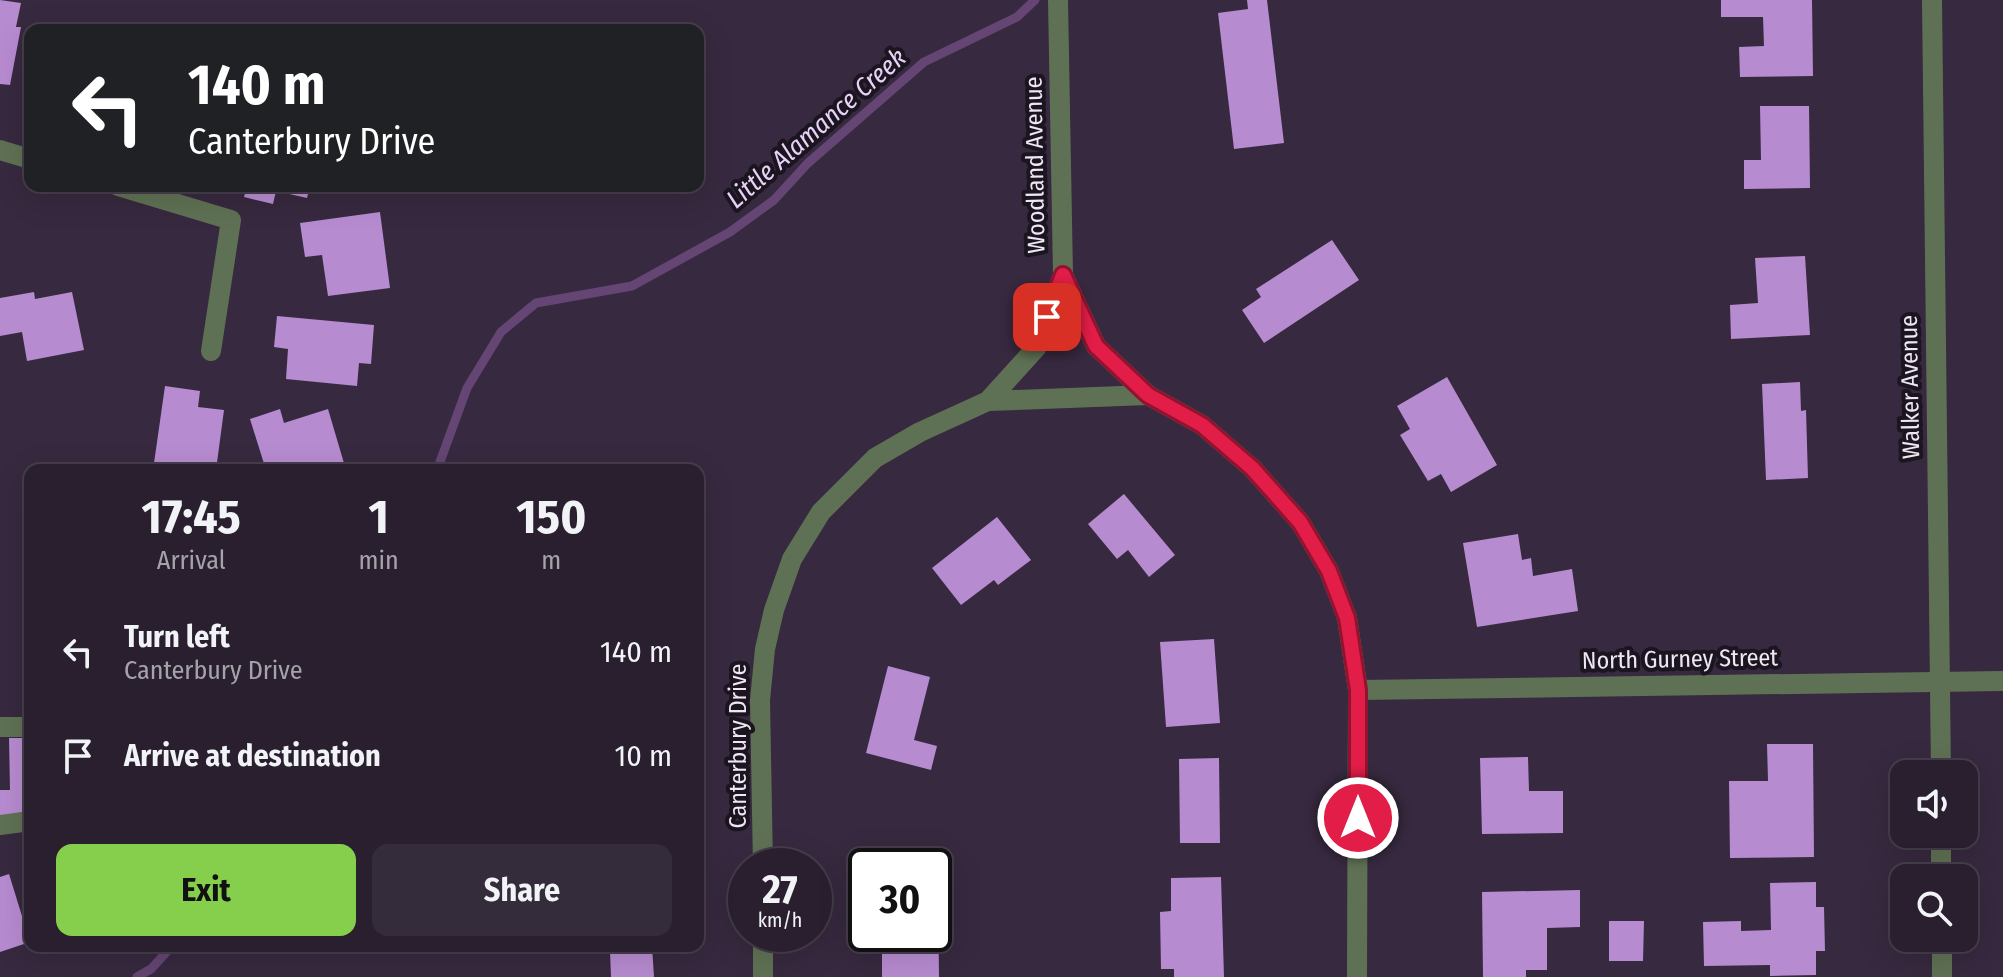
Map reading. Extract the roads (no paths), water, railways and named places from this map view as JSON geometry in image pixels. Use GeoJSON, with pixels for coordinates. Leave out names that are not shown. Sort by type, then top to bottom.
{"type":"FeatureCollection","features":[{"type":"Feature","properties":{"kind":"street","name":"Woodland Avenue"},"geometry":{"type":"LineString","coordinates":[[1058,0],[1063,275],[1096,346],[1148,395],[1202,425],[1252,468],[1300,522],[1329,571],[1347,618],[1358,690],[1357,977]]}},
{"type":"Feature","properties":{"kind":"street","name":"Walker Avenue"},"geometry":{"type":"LineString","coordinates":[[1932,0],[1941,760]]}},
{"type":"Feature","properties":{"kind":"street"},"geometry":{"type":"LineString","coordinates":[[0,150],[24,157]]}},
{"type":"Feature","properties":{"kind":"street"},"geometry":{"type":"LineString","coordinates":[[138,192],[231,220],[211,351]]}},
{"type":"Feature","properties":{"kind":"street","name":"Canterbury Drive"},"geometry":{"type":"LineString","coordinates":[[763,848],[760,700],[765,649],[792,559],[821,512],[875,458],[920,432],[988,401],[1036,348],[1063,275]]}},
{"type":"Feature","properties":{"kind":"street"},"geometry":{"type":"LineString","coordinates":[[988,401],[1148,395]]}},
{"type":"Feature","properties":{"kind":"street","name":"North Gurney Street"},"geometry":{"type":"LineString","coordinates":[[1358,690],[2003,681]]}},
{"type":"Feature","properties":{"kind":"street"},"geometry":{"type":"LineString","coordinates":[[0,727],[24,727]]}},
{"type":"Feature","properties":{"kind":"street"},"geometry":{"type":"LineString","coordinates":[[0,825],[24,822]]}},
{"type":"Feature","properties":{"kind":"street"},"geometry":{"type":"LineString","coordinates":[[763,952],[763,977]]}},
{"type":"Feature","properties":{"kind":"street"},"geometry":{"type":"LineString","coordinates":[[1942,952],[1942,977]]}},
{"type":"Feature","properties":{"kind":"waterway","name":"Little Alamance Creek"},"geometry":{"type":"LineString","coordinates":[[439,464],[467,388],[501,332],[536,303],[632,286],[730,232],[774,200],[808,163],[924,62],[1017,17],[1035,0]]}},
{"type":"Feature","properties":{"kind":"waterway","name":"Little Alamance Creek"},"geometry":{"type":"LineString","coordinates":[[137,977],[151,969],[167,952]]}}]}
